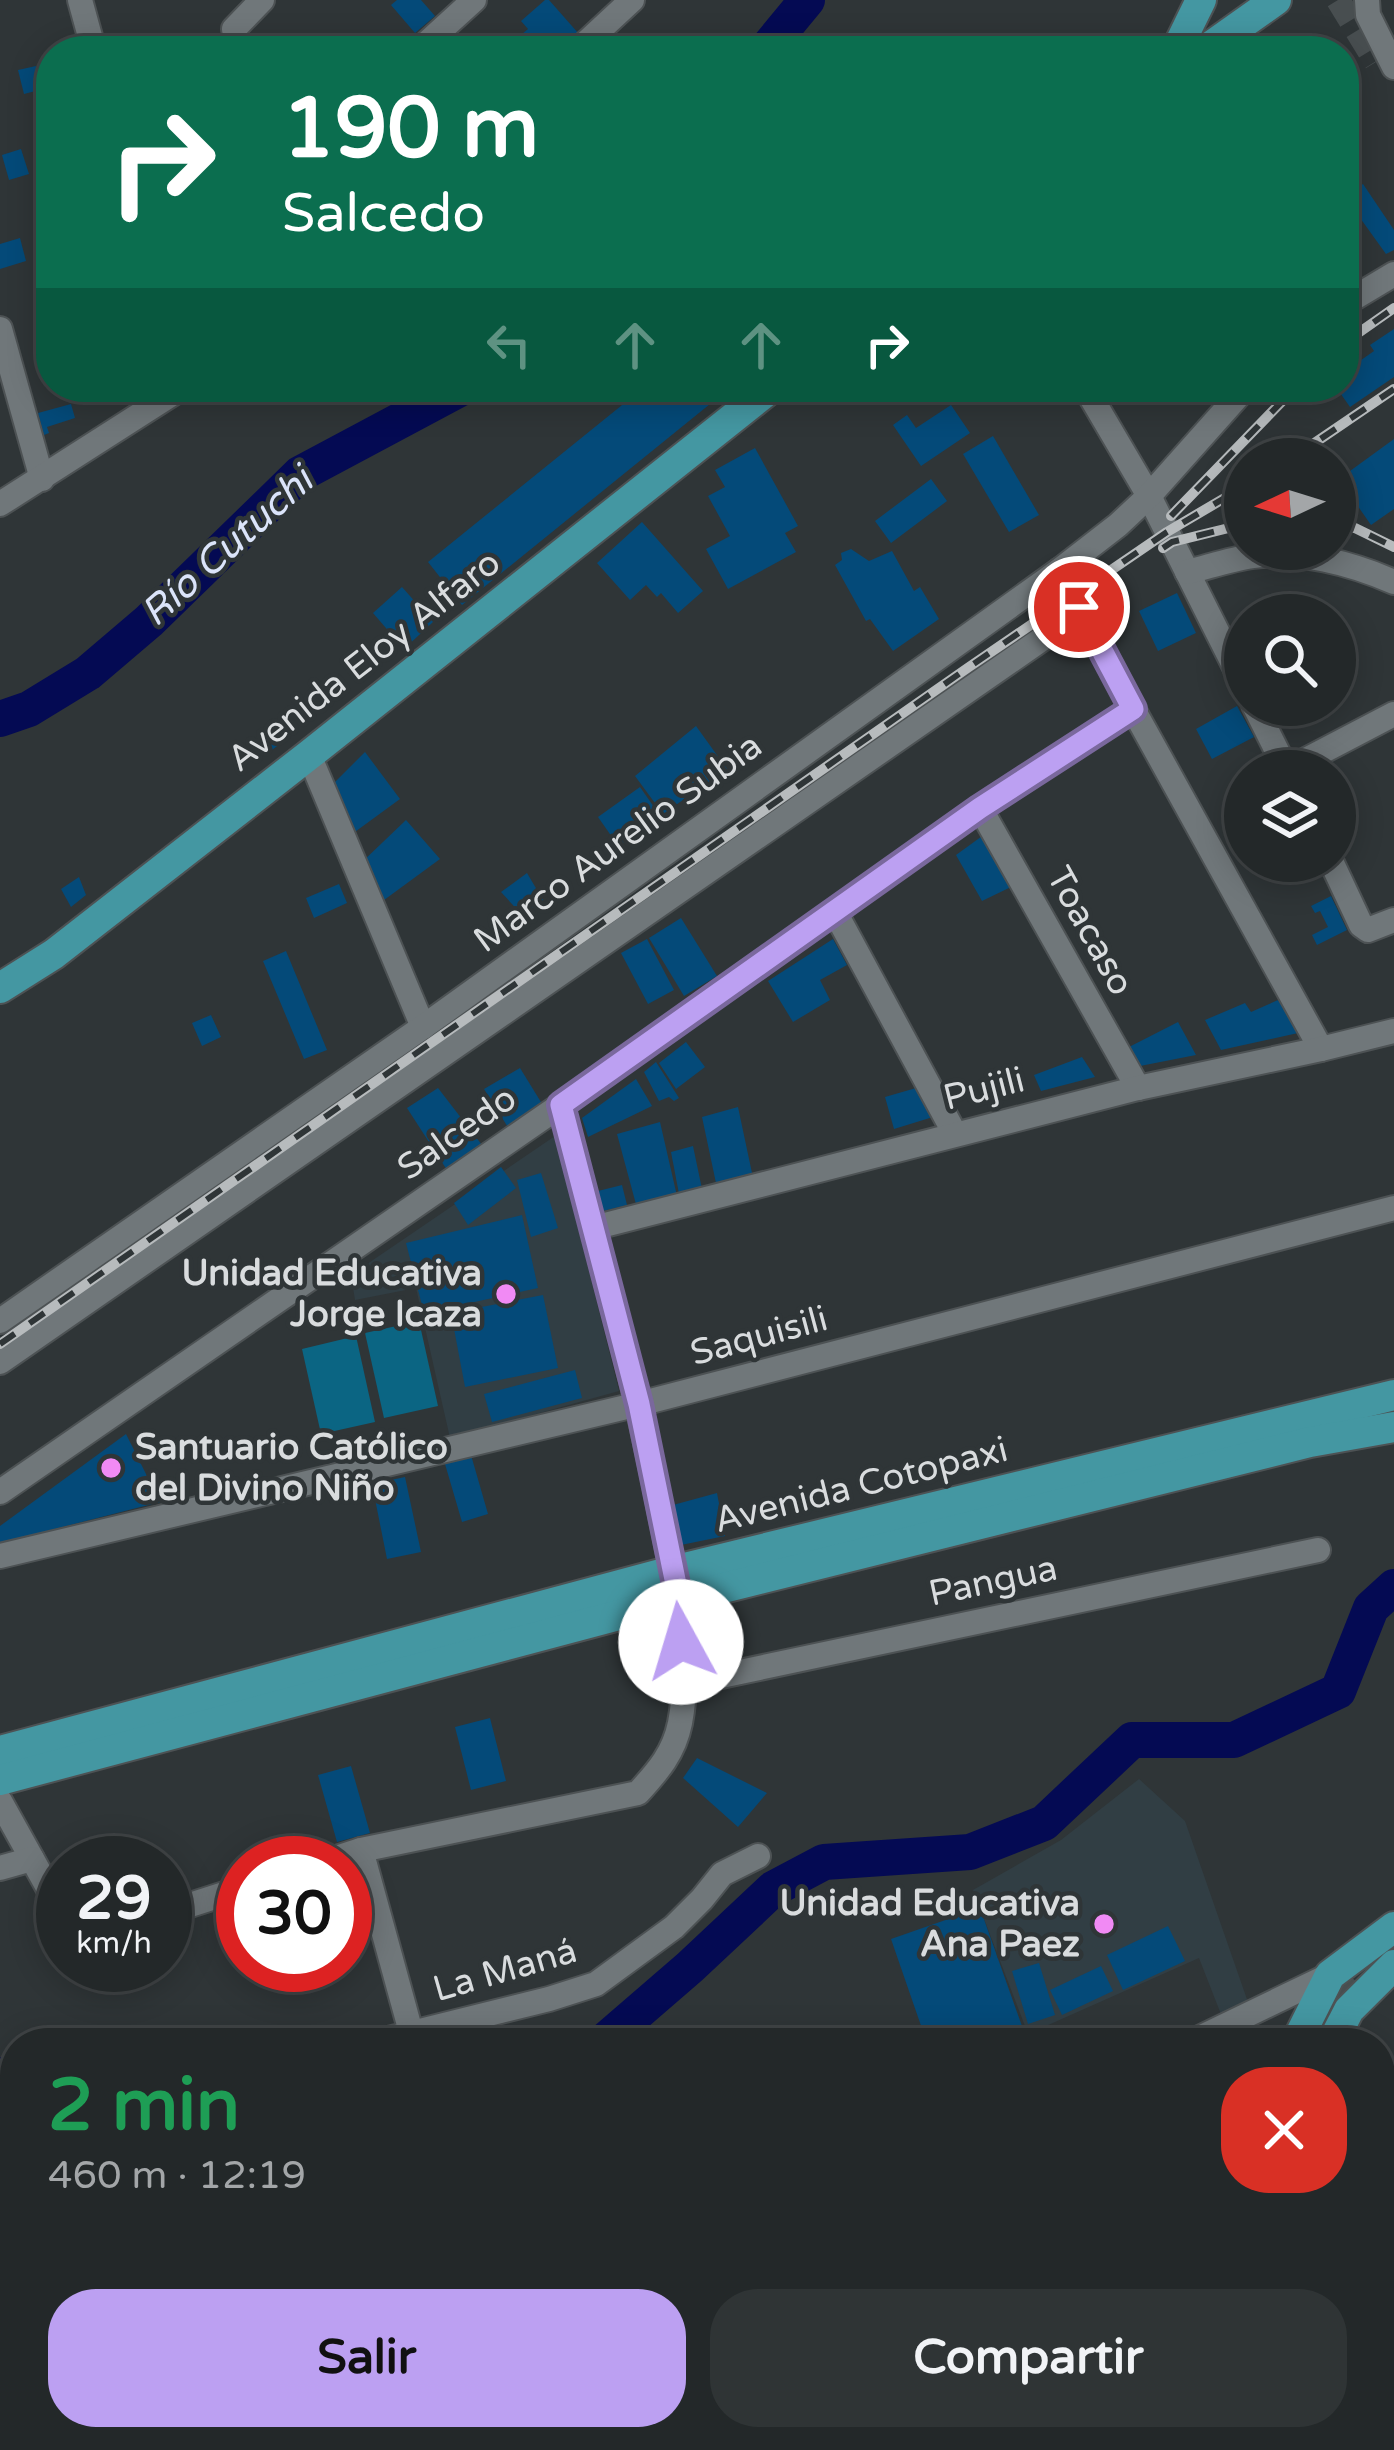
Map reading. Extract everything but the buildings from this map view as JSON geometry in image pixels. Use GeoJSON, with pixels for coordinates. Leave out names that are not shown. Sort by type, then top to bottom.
{"type":"FeatureCollection","features":[{"type":"Feature","properties":{"kind":"main road"},"geometry":{"type":"LineString","coordinates":[[1184,36],[1202,0]]}},
{"type":"Feature","properties":{"kind":"main road"},"geometry":{"type":"LineString","coordinates":[[1225,36],[1276,0]]}},
{"type":"Feature","properties":{"kind":"main road","name":"Avenida Eloy Alfaro"},"geometry":{"type":"LineString","coordinates":[[0,988],[54,954],[753,402]]}},
{"type":"Feature","properties":{"kind":"main road","name":"Avenida Cotopaxi"},"geometry":{"type":"LineString","coordinates":[[0,1780],[351,1672],[1388,1394]]}},
{"type":"Feature","properties":{"kind":"main road","name":"Avenida Cotopaxi"},"geometry":{"type":"LineString","coordinates":[[676,1585],[1394,1427]]}},
{"type":"Feature","properties":{"kind":"main road","name":"Avenida Cotopaxi"},"geometry":{"type":"LineString","coordinates":[[0,1751],[351,1672]]}},
{"type":"Feature","properties":{"kind":"main road"},"geometry":{"type":"LineString","coordinates":[[1297,2028],[1330,1975],[1391,1946]]}},
{"type":"Feature","properties":{"kind":"main road"},"geometry":{"type":"LineString","coordinates":[[1340,2028],[1391,1946]]}},
{"type":"Feature","properties":{"kind":"street"},"geometry":{"type":"LineString","coordinates":[[80,0],[90,36]]}},
{"type":"Feature","properties":{"kind":"street"},"geometry":{"type":"LineString","coordinates":[[234,29],[262,0]]}},
{"type":"Feature","properties":{"kind":"street"},"geometry":{"type":"LineString","coordinates":[[434,36],[474,0]]}},
{"type":"Feature","properties":{"kind":"street"},"geometry":{"type":"LineString","coordinates":[[593,36],[632,0]]}},
{"type":"Feature","properties":{"kind":"street"},"geometry":{"type":"LineString","coordinates":[[1367,0],[1394,90]]}},
{"type":"Feature","properties":{"kind":"street"},"geometry":{"type":"LineString","coordinates":[[1359,295],[1394,274]]}},
{"type":"Feature","properties":{"kind":"street"},"geometry":{"type":"LineString","coordinates":[[0,329],[42,479]]}},
{"type":"Feature","properties":{"kind":"street"},"geometry":{"type":"LineString","coordinates":[[0,504],[160,402]]}},
{"type":"Feature","properties":{"kind":"street"},"geometry":{"type":"LineString","coordinates":[[1094,402],[1149,496],[1224,645]]}},
{"type":"Feature","properties":{"kind":"street","name":"Marco Aurelio Subia"},"geometry":{"type":"LineString","coordinates":[[0,1321],[423,1027],[1060,570],[1149,496],[1233,402]]}},
{"type":"Feature","properties":{"kind":"street"},"geometry":{"type":"LineString","coordinates":[[1187,572],[1254,556],[1308,557],[1366,570],[1394,582]]}},
{"type":"Feature","properties":{"kind":"street"},"geometry":{"type":"LineString","coordinates":[[1060,570],[1321,1049]]}},
{"type":"Feature","properties":{"kind":"street","name":"Marco Aurelio Subia"},"geometry":{"type":"LineString","coordinates":[[0,1362],[1055,630],[1085,616]]}},
{"type":"Feature","properties":{"kind":"street","name":"Salcedo"},"geometry":{"type":"LineString","coordinates":[[0,1492],[561,1105],[980,808],[1133,709]]}},
{"type":"Feature","properties":{"kind":"street"},"geometry":{"type":"LineString","coordinates":[[1325,750],[1394,714]]}},
{"type":"Feature","properties":{"kind":"street"},"geometry":{"type":"LineString","coordinates":[[309,755],[423,1027]]}},
{"type":"Feature","properties":{"kind":"street","name":"Toacaso"},"geometry":{"type":"LineString","coordinates":[[980,808],[1138,1088]]}},
{"type":"Feature","properties":{"kind":"street"},"geometry":{"type":"LineString","coordinates":[[1340,882],[1368,930],[1394,920]]}},
{"type":"Feature","properties":{"kind":"street"},"geometry":{"type":"LineString","coordinates":[[835,912],[955,1134]]}},
{"type":"Feature","properties":{"kind":"street","name":"Pujili"},"geometry":{"type":"LineString","coordinates":[[593,1228],[1138,1088],[1394,1030]]}},
{"type":"Feature","properties":{"kind":"street"},"geometry":{"type":"LineString","coordinates":[[372,1848],[638,1792],[666,1763],[680,1725],[683,1684],[676,1585],[639,1404],[561,1105]]}},
{"type":"Feature","properties":{"kind":"street","name":"Saquisili"},"geometry":{"type":"LineString","coordinates":[[0,1556],[639,1404],[1394,1208]]}},
{"type":"Feature","properties":{"kind":"street","name":"Pangua"},"geometry":{"type":"LineString","coordinates":[[683,1684],[1318,1550]]}},
{"type":"Feature","properties":{"kind":"street"},"geometry":{"type":"LineString","coordinates":[[0,1801],[36,1866]]}},
{"type":"Feature","properties":{"kind":"street","name":"La Maná"},"geometry":{"type":"LineString","coordinates":[[448,2028],[596,1984],[674,1927],[722,1874],[758,1856]]}},
{"type":"Feature","properties":{"kind":"street"},"geometry":{"type":"LineString","coordinates":[[0,1868],[32,1859]]}},
{"type":"Feature","properties":{"kind":"street"},"geometry":{"type":"LineString","coordinates":[[372,1890],[410,2028]]}},
{"type":"Feature","properties":{"kind":"street"},"geometry":{"type":"LineString","coordinates":[[1220,2028],[1330,1975]]}},
{"type":"Feature","properties":{"kind":"street"},"geometry":{"type":"LineString","coordinates":[[1312,2028],[1349,2010]]}},
{"type":"Feature","properties":{"kind":"shaded area","name":"Unidad Educativa Jorge Icaza"},"geometry":{"type":"Polygon","coordinates":[[[555,1136],[619,1391],[450,1438],[416,1288],[355,1300],[351,1275],[555,1136]]]}},
{"type":"Feature","properties":{"kind":"shaded area"},"geometry":{"type":"Polygon","coordinates":[[[419,1321],[438,1406],[384,1418],[365,1333],[419,1321]]]}},
{"type":"Feature","properties":{"kind":"shaded area"},"geometry":{"type":"Polygon","coordinates":[[[356,1336],[375,1422],[321,1434],[302,1349],[356,1336]]]}},
{"type":"Feature","properties":{"kind":"shaded area","name":"Unidad Educativa Ana Paez"},"geometry":{"type":"Polygon","coordinates":[[[1139,1779],[1185,1821],[1250,2008],[1224,2022],[1199,1958],[1042,2028],[1026,2028],[973,1890],[1061,1840],[1139,1779]]]}},
{"type":"Feature","properties":{"kind":"waterway","name":"Río Cutuchi"},"geometry":{"type":"LineString","coordinates":[[777,36],[807,0]]}},
{"type":"Feature","properties":{"kind":"waterway","name":"Río Cutuchi"},"geometry":{"type":"LineString","coordinates":[[0,719],[29,709],[88,673],[149,621],[300,474],[435,402]]}},
{"type":"Feature","properties":{"kind":"waterway"},"geometry":{"type":"LineString","coordinates":[[619,2028],[773,1889],[824,1862],[970,1852],[1044,1823],[1132,1740],[1234,1740],[1338,1691],[1371,1608],[1394,1587]]}},
{"type":"Feature","properties":{"kind":"tunnel"},"geometry":{"type":"LineString","coordinates":[[1338,0],[1376,62]]}},
{"type":"Feature","properties":{"kind":"tunnel"},"geometry":{"type":"LineString","coordinates":[[1323,2028],[1340,1995],[1381,1950]]}},
{"type":"Feature","properties":{"kind":"railway"},"geometry":{"type":"LineString","coordinates":[[1359,332],[1394,308]]}},
{"type":"Feature","properties":{"kind":"railway"},"geometry":{"type":"LineString","coordinates":[[1322,438],[1394,389]]}},
{"type":"Feature","properties":{"kind":"railway"},"geometry":{"type":"LineString","coordinates":[[1171,516],[1281,402]]}},
{"type":"Feature","properties":{"kind":"railway"},"geometry":{"type":"LineString","coordinates":[[0,1344],[969,667],[1224,498]]}},
{"type":"Feature","properties":{"kind":"railway"},"geometry":{"type":"LineString","coordinates":[[1356,528],[1394,547]]}},
{"type":"Feature","properties":{"kind":"railway"},"geometry":{"type":"LineString","coordinates":[[1163,548],[1224,529]]}},
{"type":"Feature","properties":{"kind":"place","name":"Unidad Educativa Jorge Icaza"},"geometry":{"type":"Point","coordinates":[506,1294]}},
{"type":"Feature","properties":{"kind":"place","name":"Santuario Católico del Divino Niño"},"geometry":{"type":"Point","coordinates":[111,1468]}},
{"type":"Feature","properties":{"kind":"place","name":"Unidad Educativa Ana Paez"},"geometry":{"type":"Point","coordinates":[1104,1924]}},
{"type":"Feature","properties":{"kind":"route"},"geometry":{"type":"LineString","coordinates":[[681,1642],[679,1599],[639,1404],[561,1105],[980,808],[1133,709],[1079,607]]}}]}
